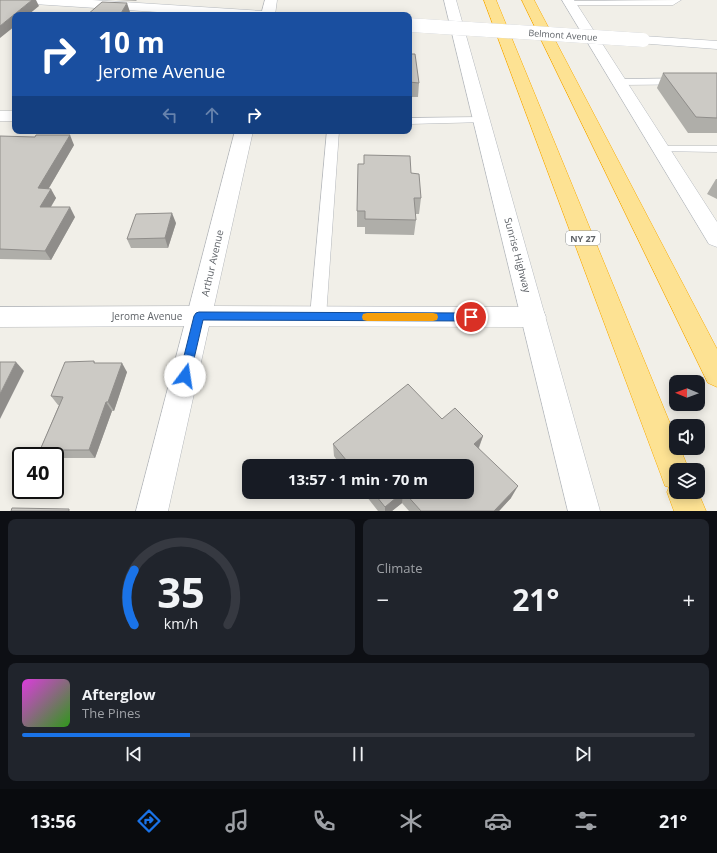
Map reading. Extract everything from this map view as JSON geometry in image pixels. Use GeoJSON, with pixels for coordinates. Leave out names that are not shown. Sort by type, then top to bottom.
{"type":"FeatureCollection","features":[{"type":"Feature","properties":{"kind":"highway","name":"NY 27"},"geometry":{"type":"LineString","coordinates":[[490,0],[671,463]]}},
{"type":"Feature","properties":{"kind":"highway"},"geometry":{"type":"LineString","coordinates":[[528,0],[717,375]]}},
{"type":"Feature","properties":{"kind":"highway"},"geometry":{"type":"LineString","coordinates":[[685,499],[690,511]]}},
{"type":"Feature","properties":{"kind":"main road"},"geometry":{"type":"LineString","coordinates":[[34,0],[80,1],[224,12]]}},
{"type":"Feature","properties":{"kind":"main road"},"geometry":{"type":"LineString","coordinates":[[269,12],[271,0]]}},
{"type":"Feature","properties":{"kind":"main road","name":"Sunrise Highway"},"geometry":{"type":"LineString","coordinates":[[450,0],[584,511]]}},
{"type":"Feature","properties":{"kind":"main road"},"geometry":{"type":"LineString","coordinates":[[569,2],[717,239]]}},
{"type":"Feature","properties":{"kind":"main road","name":"Belmont Avenue"},"geometry":{"type":"LineString","coordinates":[[412,25],[717,45]]}},
{"type":"Feature","properties":{"kind":"main road"},"geometry":{"type":"LineString","coordinates":[[0,116],[12,116]]}},
{"type":"Feature","properties":{"kind":"main road","name":"Arthur Avenue"},"geometry":{"type":"LineString","coordinates":[[152,511],[243,134]]}},
{"type":"Feature","properties":{"kind":"main road","name":"Jerome Avenue"},"geometry":{"type":"LineString","coordinates":[[0,317],[534,317]]}},
{"type":"Feature","properties":{"kind":"lane"},"geometry":{"type":"LineString","coordinates":[[569,2],[673,3],[677,0]]}},
{"type":"Feature","properties":{"kind":"lane"},"geometry":{"type":"LineString","coordinates":[[619,82],[717,81]]}},
{"type":"Feature","properties":{"kind":"lane"},"geometry":{"type":"LineString","coordinates":[[412,121],[482,120]]}},
{"type":"Feature","properties":{"kind":"lane"},"geometry":{"type":"LineString","coordinates":[[318,317],[333,134]]}},
{"type":"Feature","properties":{"kind":"lane"},"geometry":{"type":"LineString","coordinates":[[660,149],[717,149]]}},
{"type":"Feature","properties":{"kind":"building"},"geometry":{"type":"Polygon","coordinates":[[[0,0],[32,0],[17,12],[12,12],[12,16],[0,26],[0,0]]]}},
{"type":"Feature","properties":{"kind":"building"},"geometry":{"type":"Polygon","coordinates":[[[102,2],[127,3],[122,12],[90,12],[102,2]]]}},
{"type":"Feature","properties":{"kind":"building"},"geometry":{"type":"Polygon","coordinates":[[[412,54],[415,54],[419,83],[412,82],[412,54]]]}},
{"type":"Feature","properties":{"kind":"building"},"geometry":{"type":"Polygon","coordinates":[[[663,73],[717,73],[717,118],[696,117],[663,73]]]}},
{"type":"Feature","properties":{"kind":"building"},"geometry":{"type":"Polygon","coordinates":[[[36,135],[70,135],[38,188],[51,189],[40,207],[70,207],[45,251],[0,249],[0,136],[35,137],[36,135]]]}},
{"type":"Feature","properties":{"kind":"building"},"geometry":{"type":"Polygon","coordinates":[[[364,155],[410,156],[411,173],[419,174],[421,198],[414,198],[416,220],[365,219],[365,211],[357,211],[358,164],[364,164],[364,155]]]}},
{"type":"Feature","properties":{"kind":"building"},"geometry":{"type":"Polygon","coordinates":[[[172,213],[165,238],[127,239],[136,214],[172,213]]]}},
{"type":"Feature","properties":{"kind":"building"},"geometry":{"type":"Polygon","coordinates":[[[94,361],[94,363],[122,363],[89,450],[64,450],[64,447],[41,447],[63,397],[51,396],[65,362],[94,361]]]}},
{"type":"Feature","properties":{"kind":"building"},"geometry":{"type":"Polygon","coordinates":[[[0,362],[16,362],[0,394],[0,362]]]}},
{"type":"Feature","properties":{"kind":"building"},"geometry":{"type":"Polygon","coordinates":[[[408,384],[442,419],[455,408],[483,436],[474,444],[518,486],[494,511],[421,511],[410,499],[474,499],[474,459],[345,459],[333,444],[408,384]]]}},
{"type":"Feature","properties":{"kind":"building"},"geometry":{"type":"Polygon","coordinates":[[[379,499],[395,499],[385,507],[379,499]]]}},
{"type":"Feature","properties":{"kind":"building"},"geometry":{"type":"Polygon","coordinates":[[[12,508],[69,509],[69,511],[11,511],[12,508]]]}},
{"type":"Feature","properties":{"kind":"slow traffic"},"geometry":{"type":"LineString","coordinates":[[367,317],[433,317]]}},
{"type":"Feature","properties":{"kind":"route"},"geometry":{"type":"LineString","coordinates":[[185,376],[199,316],[471,317]]}}]}
